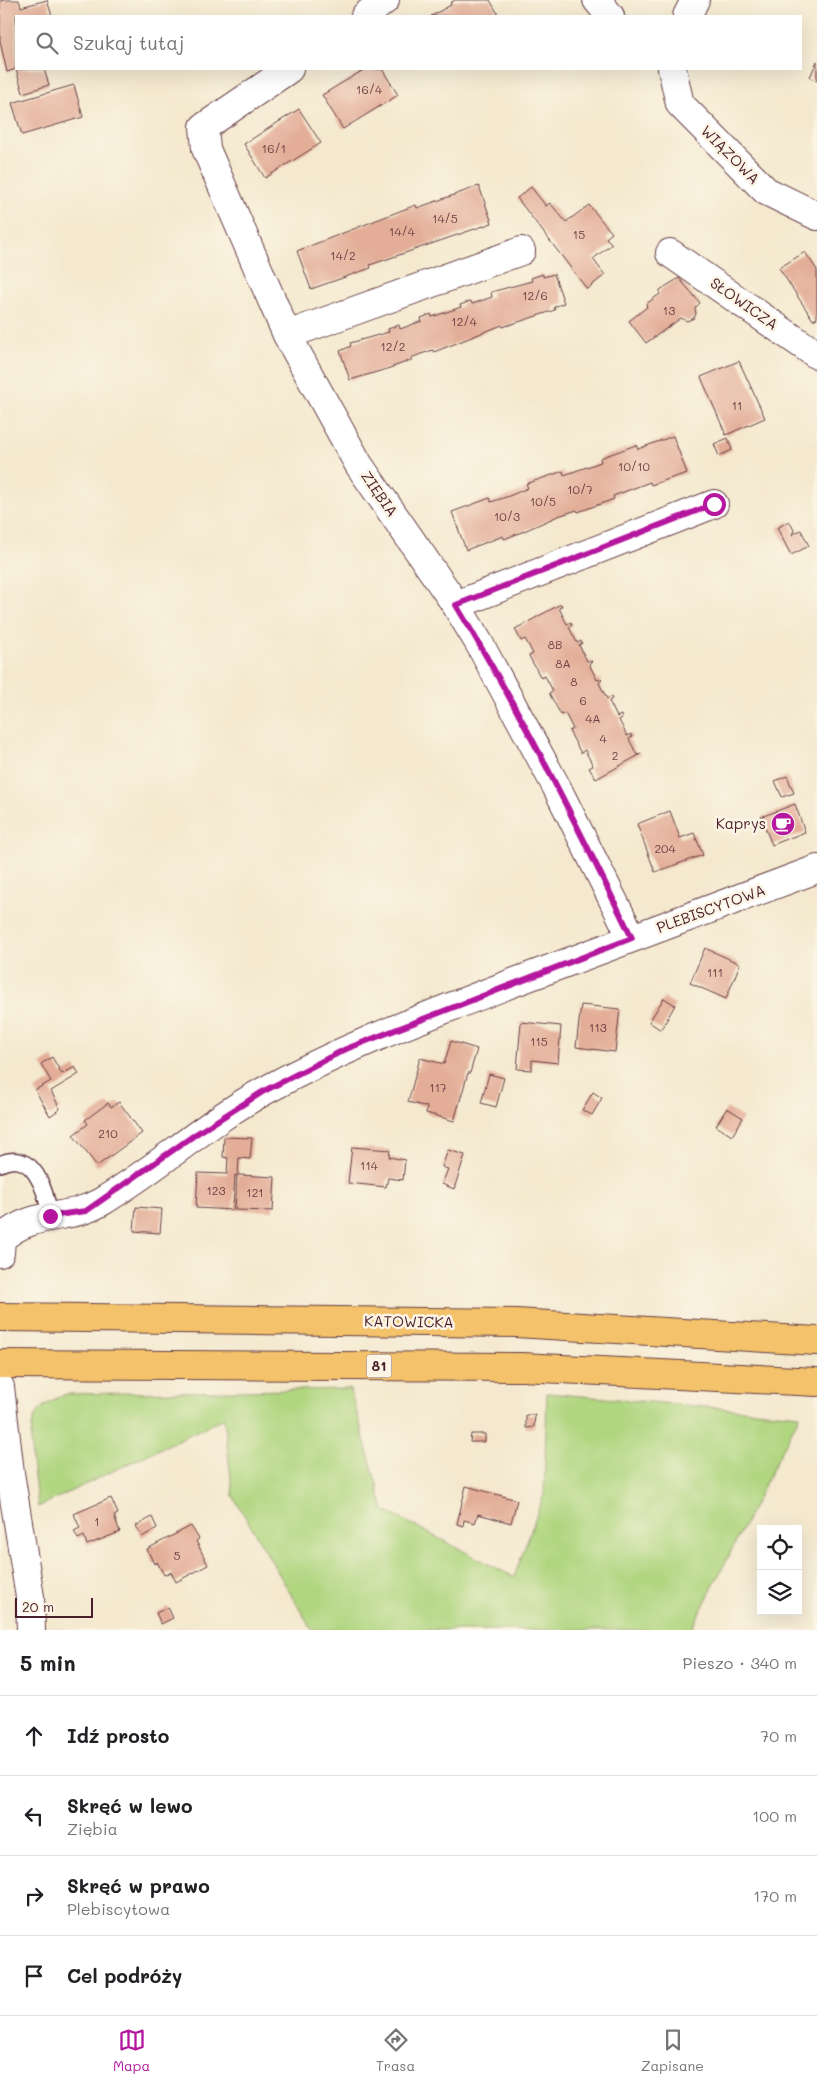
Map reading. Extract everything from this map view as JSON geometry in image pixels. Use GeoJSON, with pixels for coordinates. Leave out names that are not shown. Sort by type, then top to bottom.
{"type":"FeatureCollection","features":[{"type":"Feature","properties":{"kind":"main road","name":"KATOWICKA"},"geometry":{"type":"LineString","coordinates":[[0,1318],[516,1323],[817,1341]]}},
{"type":"Feature","properties":{"kind":"main road","name":"81"},"geometry":{"type":"LineString","coordinates":[[0,1364],[522,1366],[817,1382]]}},
{"type":"Feature","properties":{"kind":"street"},"geometry":{"type":"LineString","coordinates":[[366,15],[385,0]]}},
{"type":"Feature","properties":{"kind":"street"},"geometry":{"type":"LineString","coordinates":[[596,0],[609,15]]}},
{"type":"Feature","properties":{"kind":"street"},"geometry":{"type":"LineString","coordinates":[[688,15],[695,0]]}},
{"type":"Feature","properties":{"kind":"street","name":"ZIĘBIA"},"geometry":{"type":"LineString","coordinates":[[288,70],[204,127],[206,149],[287,336],[359,465],[456,605],[479,643],[556,786],[632,938]]}},
{"type":"Feature","properties":{"kind":"street","name":"WIĄZOWA"},"geometry":{"type":"LineString","coordinates":[[653,70],[680,104],[766,191],[817,216]]}},
{"type":"Feature","properties":{"kind":"street"},"geometry":{"type":"LineString","coordinates":[[672,70],[680,104]]}},
{"type":"Feature","properties":{"kind":"street"},"geometry":{"type":"LineString","coordinates":[[287,336],[521,251]]}},
{"type":"Feature","properties":{"kind":"street","name":"SŁOWICZA"},"geometry":{"type":"LineString","coordinates":[[670,253],[817,355]]}},
{"type":"Feature","properties":{"kind":"street"},"geometry":{"type":"LineString","coordinates":[[456,605],[714,504]]}},
{"type":"Feature","properties":{"kind":"street","name":"PLEBISCYTOWA"},"geometry":{"type":"LineString","coordinates":[[0,1243],[13,1228],[33,1220],[86,1211],[196,1134],[264,1091],[346,1049],[632,938],[817,870]]}},
{"type":"Feature","properties":{"kind":"street"},"geometry":{"type":"LineString","coordinates":[[0,1388],[10,1473],[30,1597],[31,1630]]}},
{"type":"Feature","properties":{"kind":"lane"},"geometry":{"type":"LineString","coordinates":[[0,1164],[15,1160],[26,1164],[39,1178],[46,1192],[50,1216]]}},
{"type":"Feature","properties":{"kind":"green space"},"geometry":{"type":"Polygon","coordinates":[[[350,1389],[384,1510],[514,1577],[544,1494],[547,1393],[800,1415],[691,1630],[312,1630],[233,1496],[224,1418],[38,1507],[31,1444],[33,1421],[43,1407],[66,1394],[350,1389]]]}},
{"type":"Feature","properties":{"kind":"building"},"geometry":{"type":"Polygon","coordinates":[[[19,0],[21,7],[47,0],[52,15],[15,15],[15,69],[7,72],[0,41],[0,1],[19,0]]]}},
{"type":"Feature","properties":{"kind":"building"},"geometry":{"type":"Polygon","coordinates":[[[455,0],[490,0],[498,15],[433,15],[451,5],[450,3],[455,0]]]}},
{"type":"Feature","properties":{"kind":"building"},"geometry":{"type":"Polygon","coordinates":[[[817,61],[817,81],[810,77],[817,61]]]}},
{"type":"Feature","properties":{"kind":"building"},"geometry":{"type":"Polygon","coordinates":[[[16,70],[44,70],[49,85],[23,93],[16,70]]]}},
{"type":"Feature","properties":{"kind":"building"},"geometry":{"type":"Polygon","coordinates":[[[363,70],[383,70],[398,95],[343,129],[322,95],[363,70]]]}},
{"type":"Feature","properties":{"kind":"building"},"geometry":{"type":"Polygon","coordinates":[[[74,85],[83,117],[22,135],[12,103],[74,85]]]}},
{"type":"Feature","properties":{"kind":"building"},"geometry":{"type":"Polygon","coordinates":[[[299,109],[321,143],[265,178],[244,144],[299,109]]]}},
{"type":"Feature","properties":{"kind":"building"},"geometry":{"type":"Polygon","coordinates":[[[479,186],[492,223],[370,265],[371,268],[311,289],[297,251],[416,205],[417,208],[479,186]]]}},
{"type":"Feature","properties":{"kind":"building"},"geometry":{"type":"Polygon","coordinates":[[[531,187],[546,206],[550,203],[566,222],[589,205],[612,233],[606,238],[612,244],[593,259],[605,275],[587,289],[517,198],[531,187]]]}},
{"type":"Feature","properties":{"kind":"building"},"geometry":{"type":"Polygon","coordinates":[[[805,252],[817,270],[817,318],[813,320],[779,268],[805,252]]]}},
{"type":"Feature","properties":{"kind":"building"},"geometry":{"type":"Polygon","coordinates":[[[543,274],[543,277],[554,274],[564,303],[554,307],[555,310],[503,327],[502,325],[434,352],[433,350],[421,354],[411,358],[412,360],[350,380],[340,351],[351,346],[350,343],[389,332],[388,329],[399,325],[400,329],[422,321],[421,318],[431,314],[432,317],[461,307],[460,305],[471,301],[472,304],[492,297],[491,292],[532,281],[531,278],[543,274]]]}},
{"type":"Feature","properties":{"kind":"building"},"geometry":{"type":"Polygon","coordinates":[[[679,278],[700,303],[695,308],[696,314],[694,318],[687,321],[681,318],[646,343],[629,321],[647,307],[646,304],[660,294],[660,290],[679,278]]]}},
{"type":"Feature","properties":{"kind":"building"},"geometry":{"type":"Polygon","coordinates":[[[739,361],[765,418],[726,435],[701,377],[739,361]]]}},
{"type":"Feature","properties":{"kind":"building"},"geometry":{"type":"Polygon","coordinates":[[[673,436],[687,473],[651,485],[650,482],[613,496],[614,499],[578,512],[577,510],[558,516],[504,539],[503,536],[466,550],[452,512],[490,498],[491,502],[509,496],[528,488],[526,484],[563,471],[564,475],[601,462],[600,458],[636,445],[638,449],[673,436]]]}},
{"type":"Feature","properties":{"kind":"building"},"geometry":{"type":"Polygon","coordinates":[[[728,438],[732,450],[719,456],[714,444],[728,438]]]}},
{"type":"Feature","properties":{"kind":"building"},"geometry":{"type":"Polygon","coordinates":[[[789,521],[794,530],[792,535],[801,530],[809,546],[791,555],[777,528],[789,521]]]}},
{"type":"Feature","properties":{"kind":"building"},"geometry":{"type":"Polygon","coordinates":[[[561,604],[562,606],[559,608],[567,624],[571,622],[572,625],[569,627],[577,643],[581,641],[582,643],[579,645],[587,661],[592,661],[589,664],[597,680],[602,679],[599,683],[607,699],[611,697],[612,699],[609,701],[617,717],[621,715],[622,718],[619,720],[627,736],[631,734],[632,737],[629,739],[637,755],[641,753],[596,779],[589,768],[593,766],[585,750],[581,753],[569,731],[573,729],[565,713],[561,715],[549,693],[553,691],[545,676],[541,678],[529,656],[533,654],[529,646],[525,639],[521,641],[515,629],[561,604]]]}},
{"type":"Feature","properties":{"kind":"building"},"geometry":{"type":"Polygon","coordinates":[[[787,776],[794,793],[782,797],[775,781],[787,776]]]}},
{"type":"Feature","properties":{"kind":"building","name":"Kaprys"},"geometry":{"type":"Polygon","coordinates":[[[795,804],[805,832],[772,845],[761,817],[795,804]]]}},
{"type":"Feature","properties":{"kind":"building"},"geometry":{"type":"Polygon","coordinates":[[[670,811],[680,838],[694,833],[703,855],[655,872],[637,824],[670,811]]]}},
{"type":"Feature","properties":{"kind":"building"},"geometry":{"type":"Polygon","coordinates":[[[705,948],[740,964],[726,999],[690,983],[705,948]]]}},
{"type":"Feature","properties":{"kind":"building"},"geometry":{"type":"Polygon","coordinates":[[[664,998],[675,1005],[661,1030],[649,1022],[664,998]]]}},
{"type":"Feature","properties":{"kind":"building"},"geometry":{"type":"Polygon","coordinates":[[[581,1005],[620,1009],[615,1052],[576,1047],[581,1005]]]}},
{"type":"Feature","properties":{"kind":"building"},"geometry":{"type":"Polygon","coordinates":[[[521,1022],[561,1026],[558,1063],[532,1060],[532,1070],[517,1069],[521,1022]]]}},
{"type":"Feature","properties":{"kind":"building"},"geometry":{"type":"Polygon","coordinates":[[[451,1041],[477,1049],[454,1121],[426,1113],[427,1107],[408,1102],[420,1058],[444,1064],[451,1041]]]}},
{"type":"Feature","properties":{"kind":"building"},"geometry":{"type":"Polygon","coordinates":[[[52,1057],[62,1074],[75,1067],[79,1074],[51,1091],[60,1109],[50,1116],[35,1090],[51,1081],[41,1064],[52,1057]]]}},
{"type":"Feature","properties":{"kind":"building"},"geometry":{"type":"Polygon","coordinates":[[[489,1074],[504,1078],[496,1107],[481,1103],[489,1074]]]}},
{"type":"Feature","properties":{"kind":"building"},"geometry":{"type":"Polygon","coordinates":[[[593,1092],[602,1098],[592,1115],[582,1110],[593,1092]]]}},
{"type":"Feature","properties":{"kind":"building"},"geometry":{"type":"Polygon","coordinates":[[[119,1102],[142,1133],[97,1166],[73,1135],[88,1124],[85,1120],[108,1103],[111,1107],[119,1102]]]}},
{"type":"Feature","properties":{"kind":"building"},"geometry":{"type":"Polygon","coordinates":[[[727,1108],[743,1118],[732,1136],[716,1126],[727,1108]]]}},
{"type":"Feature","properties":{"kind":"building"},"geometry":{"type":"Polygon","coordinates":[[[224,1137],[252,1138],[250,1159],[239,1158],[238,1175],[275,1177],[273,1211],[235,1210],[237,1175],[235,1175],[233,1210],[196,1208],[198,1173],[227,1174],[228,1158],[223,1157],[224,1137]]]}},
{"type":"Feature","properties":{"kind":"building"},"geometry":{"type":"Polygon","coordinates":[[[352,1147],[390,1150],[389,1157],[405,1160],[403,1180],[388,1178],[386,1187],[348,1183],[352,1147]]]}},
{"type":"Feature","properties":{"kind":"building"},"geometry":{"type":"Polygon","coordinates":[[[448,1150],[465,1155],[454,1189],[442,1184],[448,1169],[442,1167],[448,1150]]]}},
{"type":"Feature","properties":{"kind":"building"},"geometry":{"type":"Polygon","coordinates":[[[136,1207],[162,1209],[160,1233],[134,1231],[136,1207]]]}},
{"type":"Feature","properties":{"kind":"building"},"geometry":{"type":"Polygon","coordinates":[[[526,1415],[535,1415],[534,1427],[526,1428],[526,1415]]]}},
{"type":"Feature","properties":{"kind":"building"},"geometry":{"type":"Polygon","coordinates":[[[471,1434],[485,1434],[485,1442],[470,1442],[471,1434]]]}},
{"type":"Feature","properties":{"kind":"building"},"geometry":{"type":"Polygon","coordinates":[[[466,1486],[517,1500],[511,1523],[478,1514],[475,1523],[464,1520],[463,1526],[457,1524],[466,1486]]]}},
{"type":"Feature","properties":{"kind":"building"},"geometry":{"type":"Polygon","coordinates":[[[111,1498],[118,1514],[114,1516],[120,1532],[87,1545],[84,1536],[78,1539],[74,1531],[80,1528],[74,1514],[111,1498]]]}},
{"type":"Feature","properties":{"kind":"building"},"geometry":{"type":"Polygon","coordinates":[[[152,1517],[157,1528],[142,1537],[136,1526],[152,1517]]]}},
{"type":"Feature","properties":{"kind":"building"},"geometry":{"type":"Polygon","coordinates":[[[191,1526],[199,1539],[196,1541],[208,1565],[176,1582],[171,1572],[164,1575],[157,1562],[154,1564],[147,1549],[191,1526]]]}},
{"type":"Feature","properties":{"kind":"building"},"geometry":{"type":"Polygon","coordinates":[[[168,1607],[173,1618],[161,1624],[156,1613],[168,1607]]]}},
{"type":"Feature","properties":{"kind":"place","name":"Kaprys"},"geometry":{"type":"Point","coordinates":[783,824]}},
{"type":"Feature","properties":{"kind":"route"},"geometry":{"type":"LineString","coordinates":[[50,1216],[86,1211],[103,1201],[196,1134],[264,1091],[346,1049],[434,1013],[632,938],[556,786],[479,643],[456,605],[714,504]]}}]}
